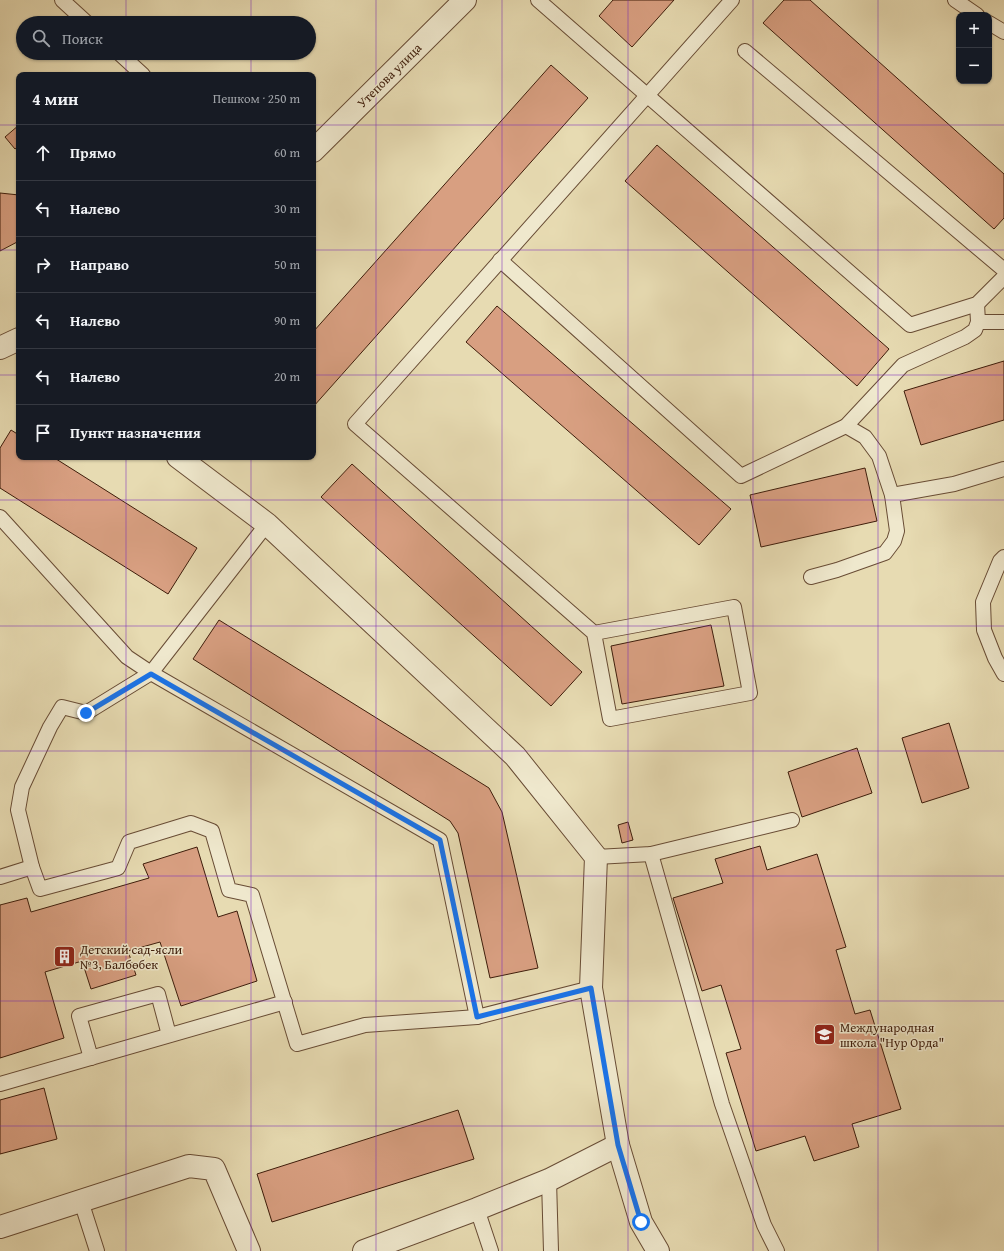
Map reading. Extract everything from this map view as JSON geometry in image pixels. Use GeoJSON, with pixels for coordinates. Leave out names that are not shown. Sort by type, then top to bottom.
{"type":"FeatureCollection","features":[{"type":"Feature","properties":{"kind":"street","name":"Утепова улица"},"geometry":{"type":"LineString","coordinates":[[316,148],[465,0]]}},
{"type":"Feature","properties":{"kind":"street"},"geometry":{"type":"LineString","coordinates":[[0,348],[16,340]]}},
{"type":"Feature","properties":{"kind":"street"},"geometry":{"type":"LineString","coordinates":[[182,460],[267,524],[515,756],[596,857],[591,988],[618,1145],[641,1222],[658,1251]]}},
{"type":"Feature","properties":{"kind":"street"},"geometry":{"type":"LineString","coordinates":[[364,1251],[477,1209],[549,1180],[618,1145]]}},
{"type":"Feature","properties":{"kind":"street"},"geometry":{"type":"LineString","coordinates":[[0,1227],[189,1166],[214,1169],[249,1251]]}},
{"type":"Feature","properties":{"kind":"lane"},"geometry":{"type":"LineString","coordinates":[[62,0],[79,16]]}},
{"type":"Feature","properties":{"kind":"lane"},"geometry":{"type":"LineString","coordinates":[[538,0],[910,325],[977,304],[1004,277]]}},
{"type":"Feature","properties":{"kind":"lane"},"geometry":{"type":"LineString","coordinates":[[594,632],[734,607],[750,693],[610,719],[594,632],[355,424],[732,0]]}},
{"type":"Feature","properties":{"kind":"lane"},"geometry":{"type":"LineString","coordinates":[[954,0],[972,12]]}},
{"type":"Feature","properties":{"kind":"lane"},"geometry":{"type":"LineString","coordinates":[[992,25],[1004,32]]}},
{"type":"Feature","properties":{"kind":"lane"},"geometry":{"type":"LineString","coordinates":[[745,51],[1004,270]]}},
{"type":"Feature","properties":{"kind":"lane"},"geometry":{"type":"LineString","coordinates":[[127,60],[140,72]]}},
{"type":"Feature","properties":{"kind":"lane"},"geometry":{"type":"LineString","coordinates":[[500,260],[741,476],[846,426],[903,365],[965,338],[975,330],[978,322],[977,304]]}},
{"type":"Feature","properties":{"kind":"lane"},"geometry":{"type":"LineString","coordinates":[[978,322],[1004,322]]}},
{"type":"Feature","properties":{"kind":"lane"},"geometry":{"type":"LineString","coordinates":[[810,577],[837,570],[885,553],[894,541],[897,531],[892,495],[879,456],[865,437],[846,426]]}},
{"type":"Feature","properties":{"kind":"lane"},"geometry":{"type":"LineString","coordinates":[[892,495],[954,484],[1004,469]]}},
{"type":"Feature","properties":{"kind":"lane"},"geometry":{"type":"LineString","coordinates":[[0,517],[127,657],[151,674],[440,840],[477,1017]]}},
{"type":"Feature","properties":{"kind":"lane"},"geometry":{"type":"LineString","coordinates":[[267,524],[151,674],[86,713],[62,707],[50,727],[22,787],[18,810],[32,867],[40,889],[118,868],[128,842],[191,823],[212,831],[229,890],[252,895],[297,1044],[365,1025],[477,1017],[591,988]]}},
{"type":"Feature","properties":{"kind":"lane"},"geometry":{"type":"LineString","coordinates":[[1004,557],[1000,561],[983,602],[984,630],[995,658],[1004,674]]}},
{"type":"Feature","properties":{"kind":"lane"},"geometry":{"type":"LineString","coordinates":[[596,857],[651,854],[792,820]]}},
{"type":"Feature","properties":{"kind":"lane"},"geometry":{"type":"LineString","coordinates":[[651,854],[722,1104],[764,1224],[777,1251]]}},
{"type":"Feature","properties":{"kind":"lane"},"geometry":{"type":"LineString","coordinates":[[0,877],[32,867]]}},
{"type":"Feature","properties":{"kind":"lane"},"geometry":{"type":"LineString","coordinates":[[91,1058],[79,1016],[158,994],[169,1035]]}},
{"type":"Feature","properties":{"kind":"lane"},"geometry":{"type":"LineString","coordinates":[[0,1084],[285,1002]]}},
{"type":"Feature","properties":{"kind":"lane"},"geometry":{"type":"LineString","coordinates":[[549,1180],[551,1251]]}},
{"type":"Feature","properties":{"kind":"lane"},"geometry":{"type":"LineString","coordinates":[[81,1201],[97,1251]]}},
{"type":"Feature","properties":{"kind":"lane"},"geometry":{"type":"LineString","coordinates":[[477,1209],[491,1251]]}},
{"type":"Feature","properties":{"kind":"building"},"geometry":{"type":"Polygon","coordinates":[[[613,0],[674,0],[632,47],[599,16],[613,0]]]}},
{"type":"Feature","properties":{"kind":"building"},"geometry":{"type":"Polygon","coordinates":[[[784,0],[810,0],[1004,174],[1004,218],[994,229],[763,23],[784,0]]]}},
{"type":"Feature","properties":{"kind":"building"},"geometry":{"type":"Polygon","coordinates":[[[551,65],[588,98],[316,404],[316,329],[551,65]]]}},
{"type":"Feature","properties":{"kind":"building"},"geometry":{"type":"Polygon","coordinates":[[[16,128],[16,148],[15,149],[5,137],[16,128]]]}},
{"type":"Feature","properties":{"kind":"building"},"geometry":{"type":"Polygon","coordinates":[[[657,145],[889,349],[857,386],[625,181],[657,145]]]}},
{"type":"Feature","properties":{"kind":"building"},"geometry":{"type":"Polygon","coordinates":[[[0,193],[16,195],[16,243],[0,251],[0,193]]]}},
{"type":"Feature","properties":{"kind":"building"},"geometry":{"type":"Polygon","coordinates":[[[497,306],[731,509],[699,545],[466,342],[497,306]]]}},
{"type":"Feature","properties":{"kind":"building"},"geometry":{"type":"Polygon","coordinates":[[[1004,361],[1004,420],[921,445],[904,391],[1004,361]]]}},
{"type":"Feature","properties":{"kind":"building"},"geometry":{"type":"Polygon","coordinates":[[[11,430],[16,433],[16,460],[58,460],[197,548],[168,594],[0,488],[0,448],[11,430]]]}},
{"type":"Feature","properties":{"kind":"building"},"geometry":{"type":"Polygon","coordinates":[[[352,464],[582,672],[551,706],[321,497],[352,464]]]}},
{"type":"Feature","properties":{"kind":"building"},"geometry":{"type":"Polygon","coordinates":[[[865,468],[877,521],[761,547],[750,495],[865,468]]]}},
{"type":"Feature","properties":{"kind":"building"},"geometry":{"type":"Polygon","coordinates":[[[219,620],[489,788],[502,812],[538,968],[490,978],[458,833],[450,821],[193,659],[219,620]]]}},
{"type":"Feature","properties":{"kind":"building"},"geometry":{"type":"Polygon","coordinates":[[[711,625],[724,686],[622,704],[611,646],[711,625]]]}},
{"type":"Feature","properties":{"kind":"building"},"geometry":{"type":"Polygon","coordinates":[[[949,723],[969,788],[922,803],[902,738],[949,723]]]}},
{"type":"Feature","properties":{"kind":"building"},"geometry":{"type":"Polygon","coordinates":[[[857,748],[872,793],[802,817],[788,772],[857,748]]]}},
{"type":"Feature","properties":{"kind":"building"},"geometry":{"type":"Polygon","coordinates":[[[628,822],[633,840],[622,843],[618,825],[628,822]]]}},
{"type":"Feature","properties":{"kind":"building"},"geometry":{"type":"Polygon","coordinates":[[[760,846],[767,870],[817,854],[846,947],[836,950],[855,1014],[870,1010],[901,1109],[852,1124],[859,1147],[814,1161],[805,1136],[756,1151],[726,1053],[741,1049],[721,985],[702,991],[673,898],[723,883],[715,859],[760,846]]]}},
{"type":"Feature","properties":{"kind":"building","name":"Детский сад-ясли №3, Балбөбек"},"geometry":{"type":"Polygon","coordinates":[[[197,847],[218,917],[237,911],[257,981],[181,1006],[160,942],[128,951],[136,975],[91,989],[82,961],[45,972],[64,1038],[0,1058],[0,905],[27,898],[31,912],[149,878],[143,864],[197,847]]]}},
{"type":"Feature","properties":{"kind":"building"},"geometry":{"type":"Polygon","coordinates":[[[44,1088],[57,1139],[0,1154],[0,1100],[44,1088]]]}},
{"type":"Feature","properties":{"kind":"building"},"geometry":{"type":"Polygon","coordinates":[[[458,1110],[474,1159],[272,1222],[257,1174],[458,1110]]]}},
{"type":"Feature","properties":{"kind":"place","name":"Детский сад-ясли №3, Балбөбек"},"geometry":{"type":"Point","coordinates":[65,956]}},
{"type":"Feature","properties":{"kind":"place","name":"Международная школа \"Нур Орда\""},"geometry":{"type":"Point","coordinates":[825,1034]}},
{"type":"Feature","properties":{"kind":"route"},"geometry":{"type":"LineString","coordinates":[[86,713],[151,674],[440,840],[477,1017],[591,988],[618,1145],[641,1222]]}}]}
